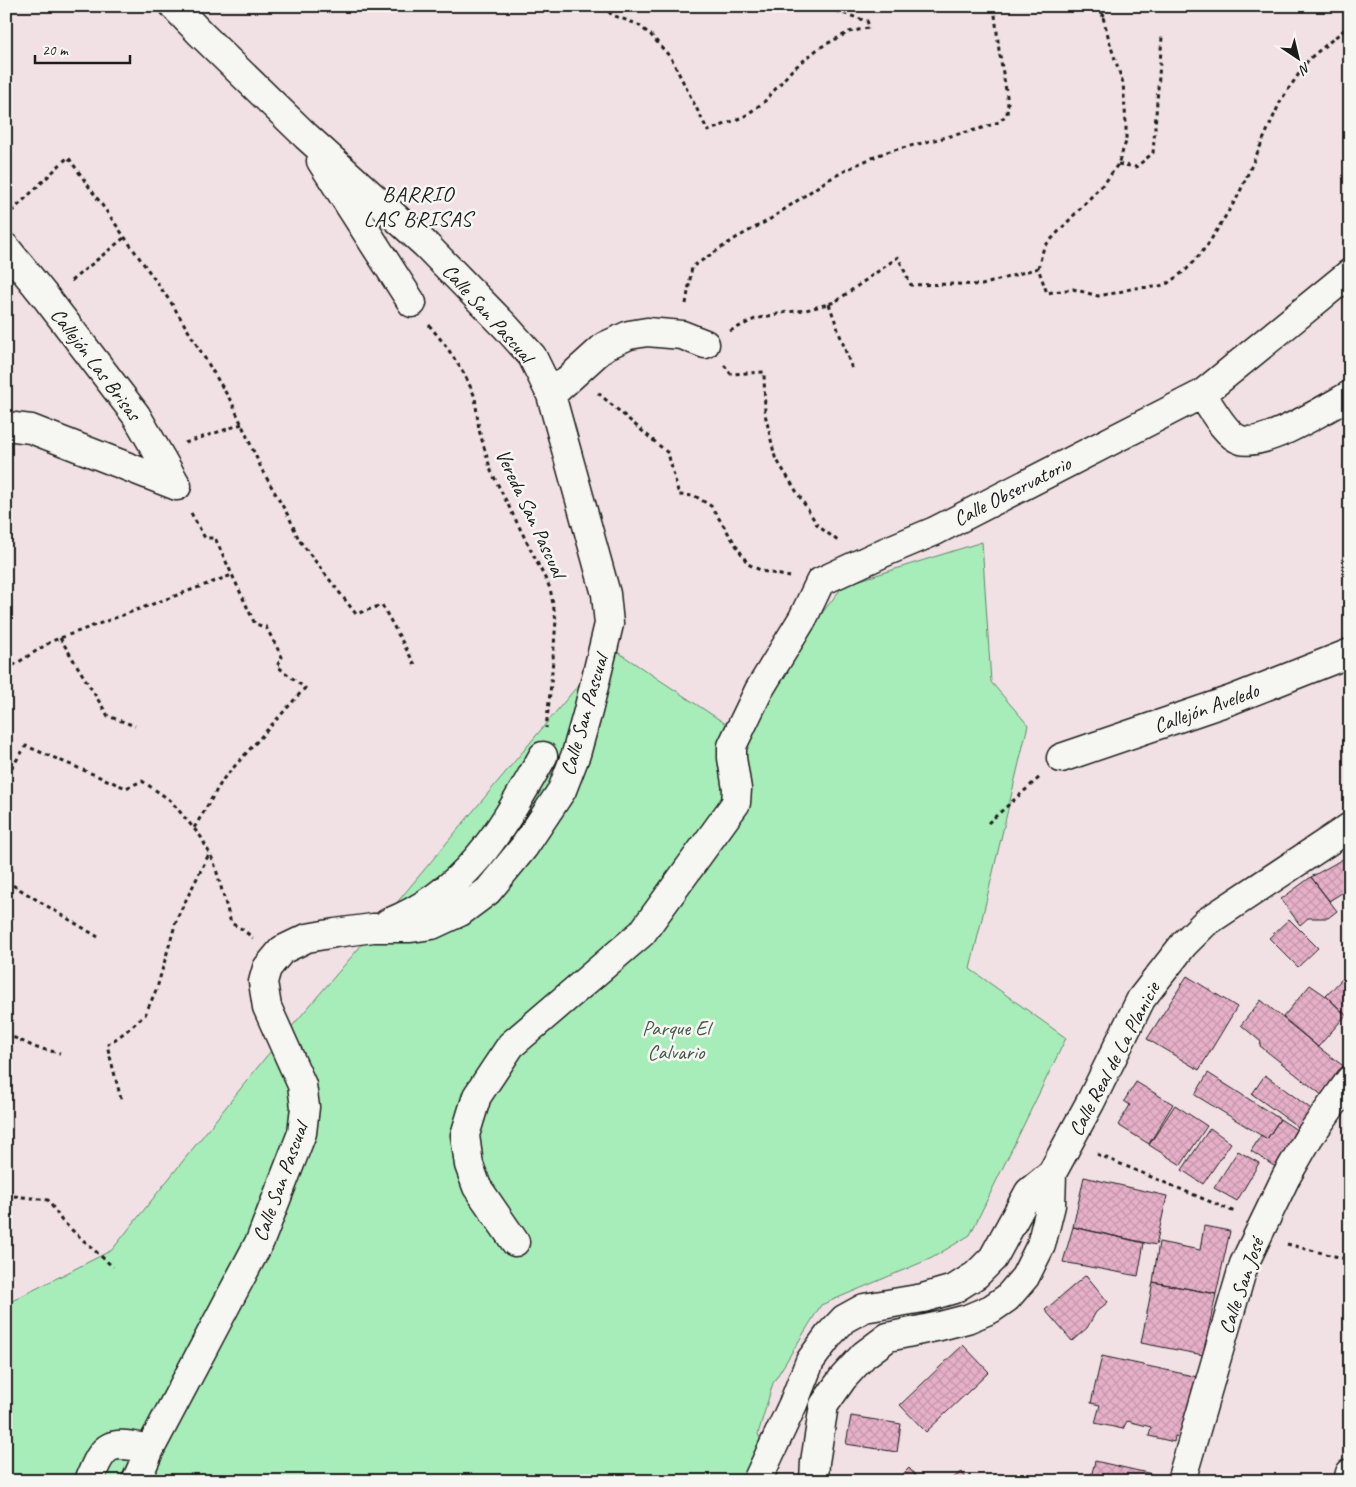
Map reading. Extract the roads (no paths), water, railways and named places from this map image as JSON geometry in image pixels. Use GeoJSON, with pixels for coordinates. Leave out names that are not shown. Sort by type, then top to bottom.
{"type":"FeatureCollection","features":[{"type":"Feature","properties":{"kind":"street","name":"Calle San Pascual"},"geometry":{"type":"LineString","coordinates":[[136,1481],[150,1449],[260,1241],[302,1133],[305,1107],[302,1085],[267,1008],[263,982],[267,968],[282,950],[307,938],[372,928],[412,928],[432,925],[460,912],[488,891],[524,847],[562,790],[576,754],[608,624],[606,594],[551,395],[532,356],[506,326],[426,245],[306,136],[200,34],[174,6]]}},
{"type":"Feature","properties":{"kind":"street"},"geometry":{"type":"LineString","coordinates":[[306,136],[412,303]]}},
{"type":"Feature","properties":{"kind":"street","name":"Callejón Las Brisas"},"geometry":{"type":"LineString","coordinates":[[6,248],[136,415],[177,486],[31,429],[6,426]]}},
{"type":"Feature","properties":{"kind":"street","name":"Calle Observatorio"},"geometry":{"type":"LineString","coordinates":[[515,1242],[477,1186],[469,1165],[465,1135],[476,1096],[511,1045],[642,933],[736,803],[738,789],[732,758],[732,746],[759,690],[803,618],[820,582],[935,531],[1202,394],[1350,273]]}},
{"type":"Feature","properties":{"kind":"street"},"geometry":{"type":"LineString","coordinates":[[551,395],[606,346],[629,335],[648,332],[694,339]]}},
{"type":"Feature","properties":{"kind":"street"},"geometry":{"type":"LineString","coordinates":[[1202,394],[1225,429],[1240,440],[1256,440],[1282,432],[1350,395]]}},
{"type":"Feature","properties":{"kind":"street","name":"Callejón Aveledo"},"geometry":{"type":"LineString","coordinates":[[1060,758],[1231,700],[1350,653]]}},
{"type":"Feature","properties":{"kind":"street"},"geometry":{"type":"LineString","coordinates":[[372,928],[408,915],[453,884],[481,855],[543,756]]}},
{"type":"Feature","properties":{"kind":"street","name":"Calle Real de La Planicie"},"geometry":{"type":"LineString","coordinates":[[757,1481],[793,1404],[810,1361],[829,1335],[844,1319],[864,1308],[923,1298],[954,1289],[976,1275],[993,1258],[1029,1192],[1052,1173],[1091,1101],[1141,999],[1184,944],[1205,923],[1350,827]]}},
{"type":"Feature","properties":{"kind":"street","name":"Calle San José"},"geometry":{"type":"LineString","coordinates":[[1181,1481],[1244,1264],[1286,1177],[1309,1137],[1350,1080]]}},
{"type":"Feature","properties":{"kind":"street","name":"Calle Real de La Planicie"},"geometry":{"type":"LineString","coordinates":[[814,1481],[815,1462],[824,1406],[842,1378],[864,1355],[888,1337],[949,1324],[991,1309],[1007,1298],[1025,1277],[1041,1245],[1051,1205],[1052,1173]]}},
{"type":"Feature","properties":{"kind":"street"},"geometry":{"type":"LineString","coordinates":[[89,1481],[96,1462],[106,1448],[123,1444],[150,1449]]}},
{"type":"Feature","properties":{"kind":"street"},"geometry":{"type":"LineString","coordinates":[[1348,1481],[1350,1473]]}},
{"type":"Feature","properties":{"kind":"district","name":"BARRIO LAS BRISAS"},"geometry":{"type":"Point","coordinates":[418,206]}},
{"type":"Feature","properties":{"kind":"park label","name":"Parque El Calvario"},"geometry":{"type":"Point","coordinates":[676,1040]}}]}
